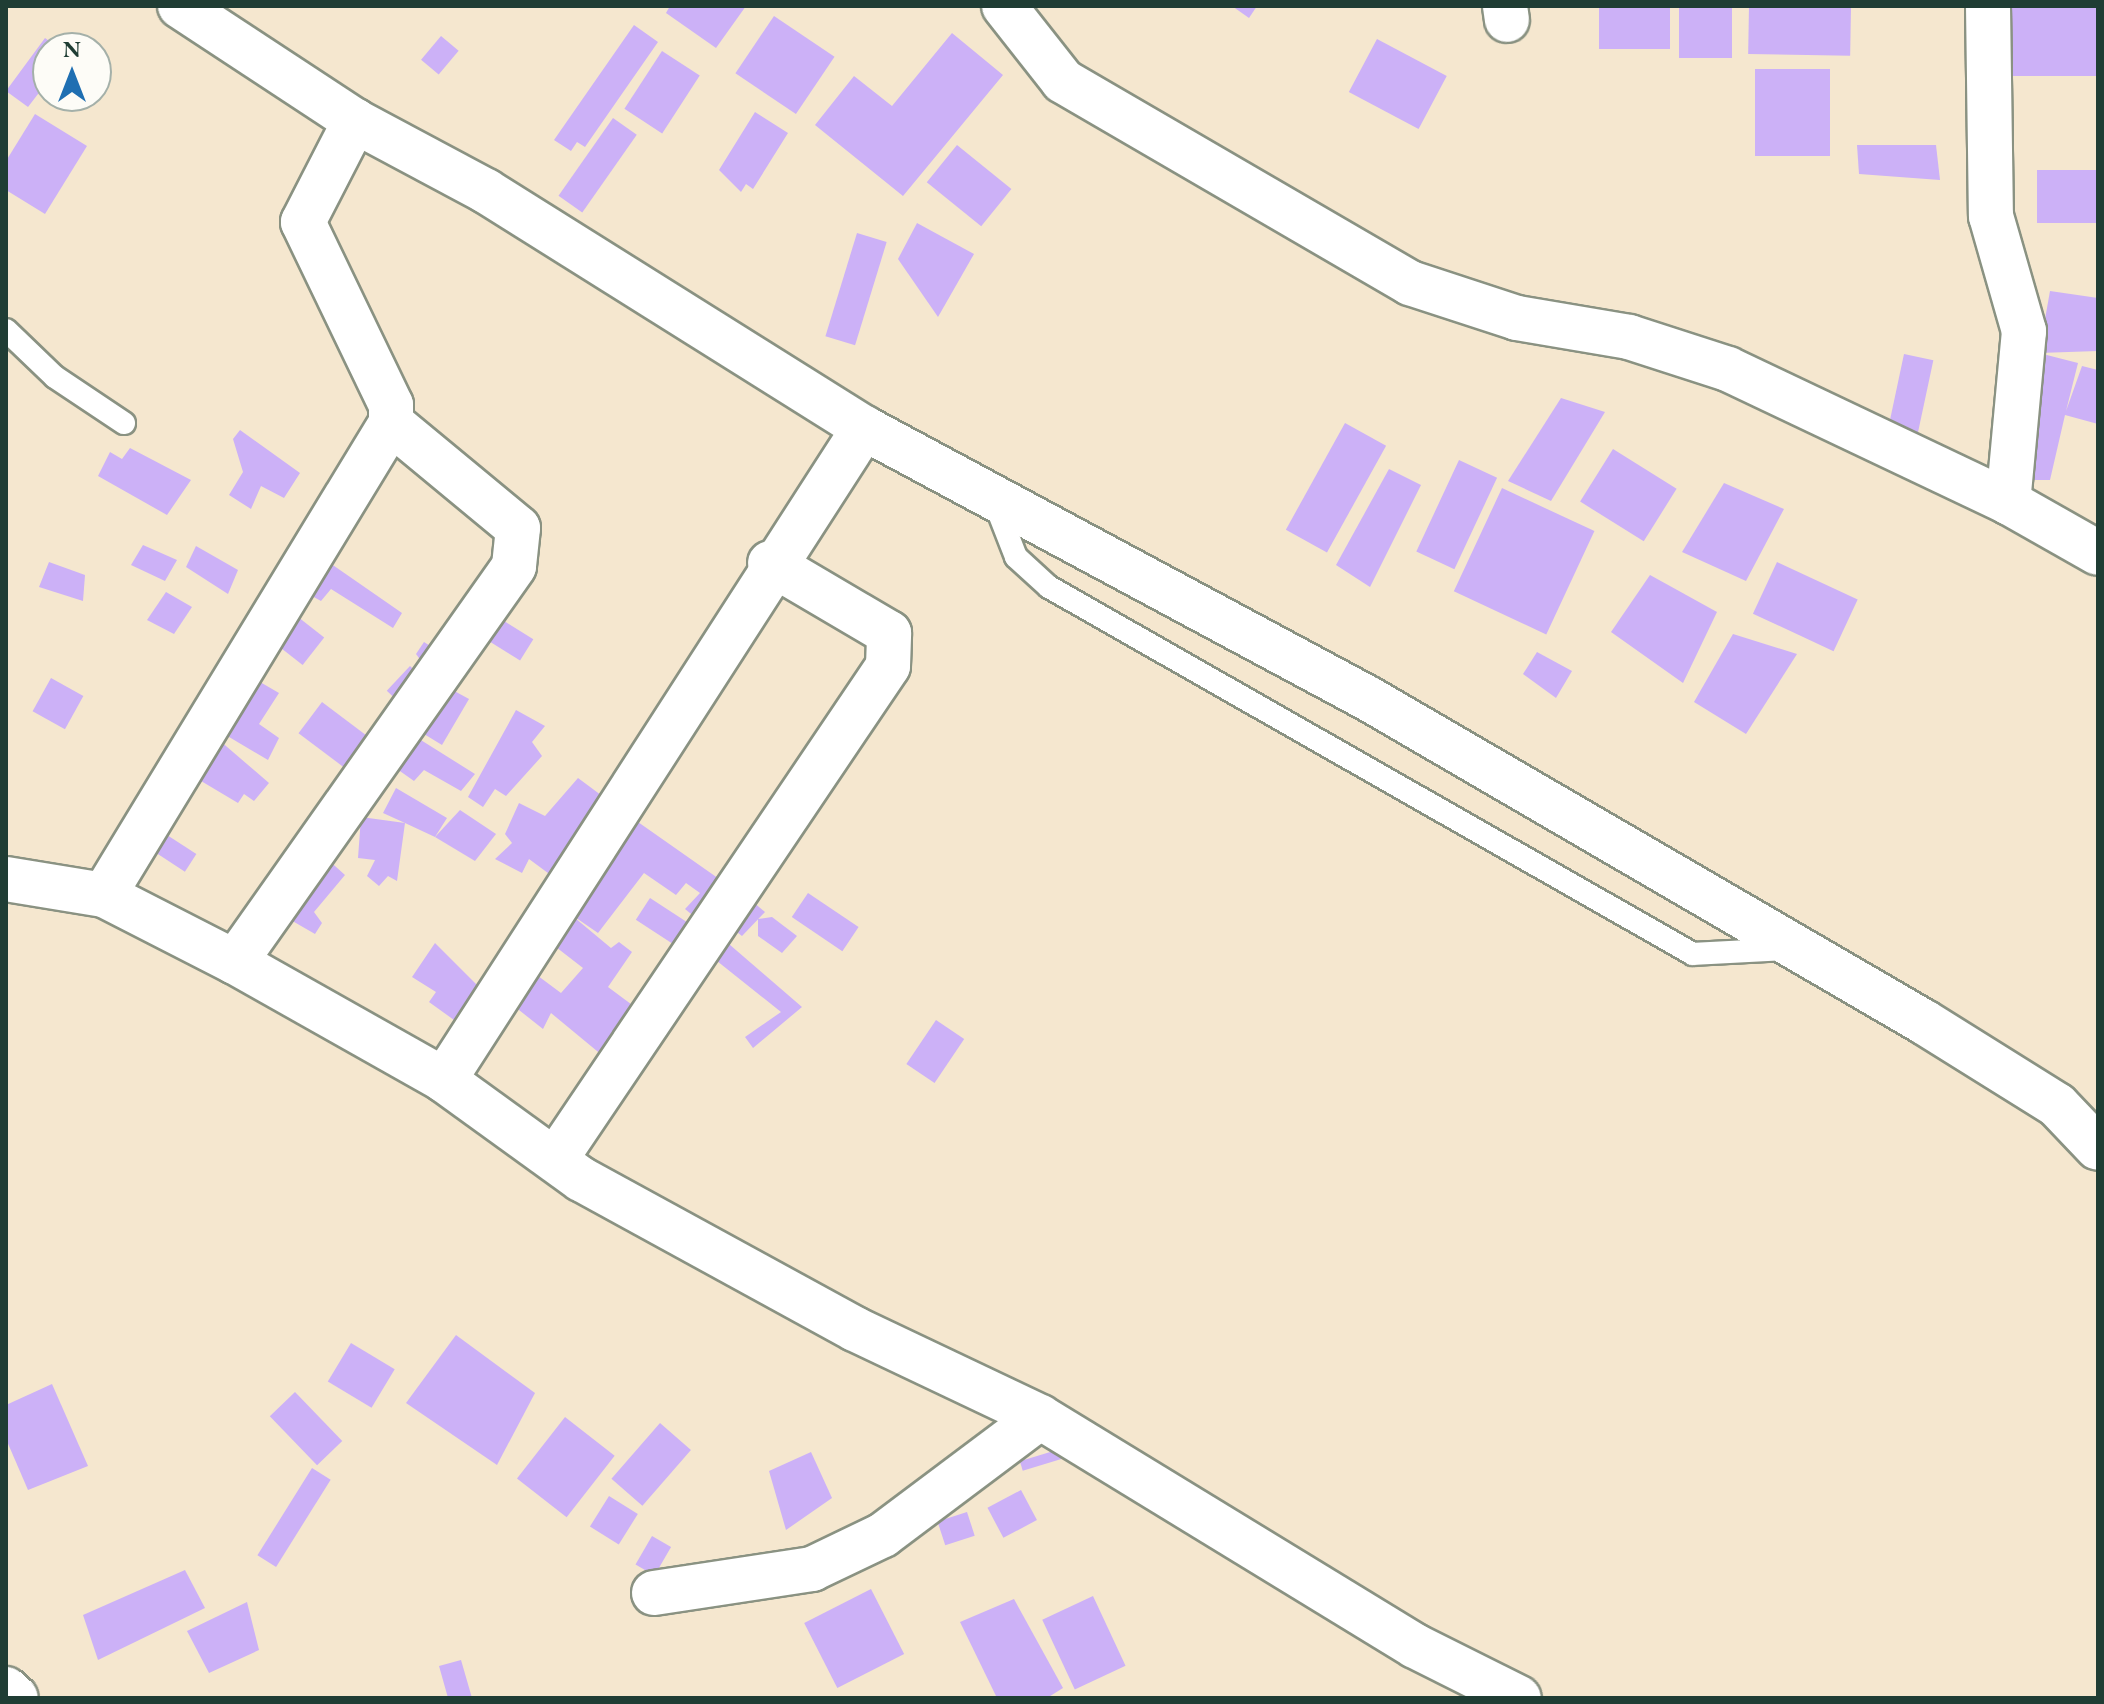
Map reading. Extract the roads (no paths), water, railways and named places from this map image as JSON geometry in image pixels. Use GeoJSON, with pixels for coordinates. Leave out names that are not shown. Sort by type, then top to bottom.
{"type":"FeatureCollection","features":[{"type":"Feature","properties":{"kind":"street"},"geometry":{"type":"LineString","coordinates":[[180,6],[234,18],[355,121],[486,191],[864,428],[1369,699],[1798,948],[2057,1105],[2095,1140]]}},
{"type":"Feature","properties":{"kind":"street"},"geometry":{"type":"LineString","coordinates":[[1004,6],[1063,81],[1410,283],[1517,318],[1629,337],[1728,369],[2008,502],[2098,553]]}},
{"type":"Feature","properties":{"kind":"street"},"geometry":{"type":"LineString","coordinates":[[1988,6],[1991,216],[2024,331],[2008,502]]}},
{"type":"Feature","properties":{"kind":"street"},"geometry":{"type":"LineString","coordinates":[[104,895],[391,423],[391,405],[303,222],[355,121]]}},
{"type":"Feature","properties":{"kind":"street"},"geometry":{"type":"LineString","coordinates":[[235,962],[514,566],[518,528],[391,423]]}},
{"type":"Feature","properties":{"kind":"street"},"geometry":{"type":"LineString","coordinates":[[444,1080],[770,563],[864,428]]}},
{"type":"Feature","properties":{"kind":"street"},"geometry":{"type":"LineString","coordinates":[[557,1157],[888,666],[889,633],[770,563]]}},
{"type":"Feature","properties":{"kind":"street"},"geometry":{"type":"LineString","coordinates":[[6,879],[104,895],[235,962],[444,1080],[557,1157],[581,1179],[855,1329],[1040,1417],[1415,1646],[1519,1698]]}},
{"type":"Feature","properties":{"kind":"street"},"geometry":{"type":"LineString","coordinates":[[654,1593],[812,1569],[883,1535],[1040,1417]]}},
{"type":"Feature","properties":{"kind":"street"},"geometry":{"type":"LineString","coordinates":[[6,1689],[16,1698]]}},
{"type":"Feature","properties":{"kind":"lane"},"geometry":{"type":"LineString","coordinates":[[6,330],[55,377],[124,423]]}},
{"type":"Feature","properties":{"kind":"lane"},"geometry":{"type":"LineString","coordinates":[[993,498],[1016,557],[1049,587],[1693,954],[1798,948]]}}]}
